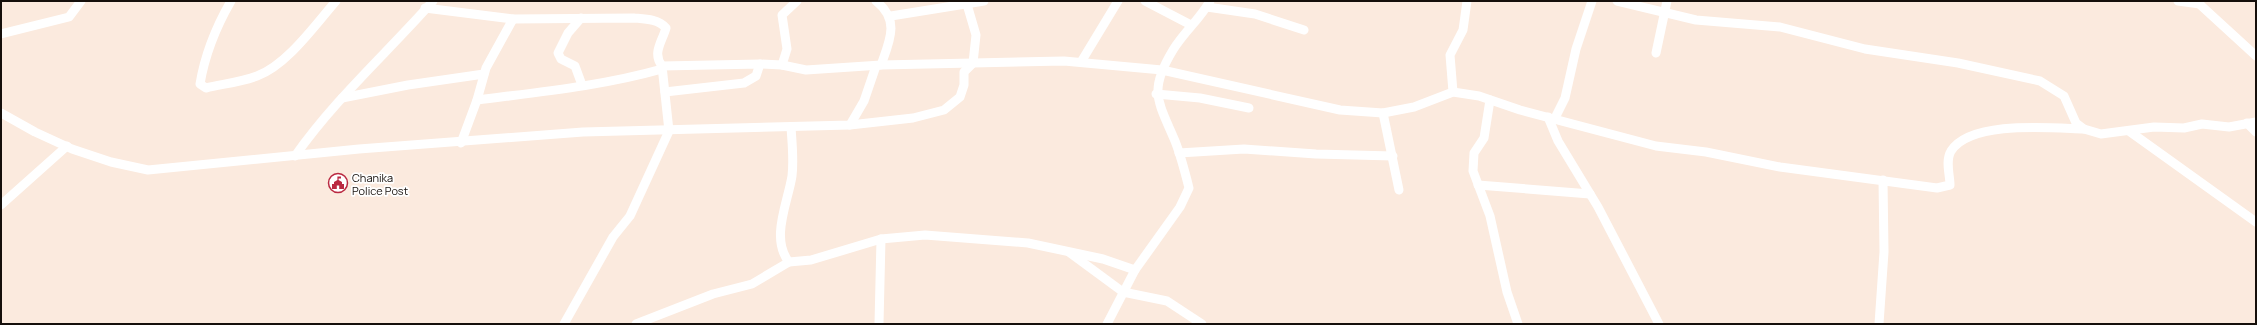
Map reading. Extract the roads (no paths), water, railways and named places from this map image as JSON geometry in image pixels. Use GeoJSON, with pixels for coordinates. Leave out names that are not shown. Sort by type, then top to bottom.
{"type":"FeatureCollection","features":[{"type":"Feature","properties":{"kind":"street"},"geometry":{"type":"LineString","coordinates":[[1,39],[5,33],[69,17],[81,1]]}},
{"type":"Feature","properties":{"kind":"street"},"geometry":{"type":"LineString","coordinates":[[231,1],[217,28],[204,67],[200,84],[206,88],[257,76],[272,68],[294,49],[336,1]]}},
{"type":"Feature","properties":{"kind":"street"},"geometry":{"type":"LineString","coordinates":[[295,156],[314,129],[370,66],[403,35],[425,8],[433,1]]}},
{"type":"Feature","properties":{"kind":"street"},"geometry":{"type":"LineString","coordinates":[[782,65],[788,48],[782,23],[782,15],[797,1]]}},
{"type":"Feature","properties":{"kind":"street"},"geometry":{"type":"LineString","coordinates":[[850,125],[864,101],[890,39],[893,26],[891,16],[887,9],[876,1]]}},
{"type":"Feature","properties":{"kind":"street"},"geometry":{"type":"LineString","coordinates":[[891,16],[966,2],[984,1]]}},
{"type":"Feature","properties":{"kind":"street"},"geometry":{"type":"LineString","coordinates":[[1081,62],[1118,1]]}},
{"type":"Feature","properties":{"kind":"street"},"geometry":{"type":"LineString","coordinates":[[1145,1],[1190,25]]}},
{"type":"Feature","properties":{"kind":"street"},"geometry":{"type":"LineString","coordinates":[[1453,92],[1450,54],[1463,30],[1467,1]]}},
{"type":"Feature","properties":{"kind":"street"},"geometry":{"type":"LineString","coordinates":[[1592,1],[1576,49],[1565,98],[1552,118],[1558,141],[1590,194],[1659,324]]}},
{"type":"Feature","properties":{"kind":"street"},"geometry":{"type":"LineString","coordinates":[[1618,1],[1696,20],[1780,27],[1865,49],[1958,63],[2040,82],[2057,90],[2064,96],[2072,117],[2084,129]]}},
{"type":"Feature","properties":{"kind":"street"},"geometry":{"type":"LineString","coordinates":[[1656,53],[1667,1]]}},
{"type":"Feature","properties":{"kind":"street"},"geometry":{"type":"LineString","coordinates":[[2178,1],[2198,3],[2256,55]]}},
{"type":"Feature","properties":{"kind":"street"},"geometry":{"type":"LineString","coordinates":[[1,113],[67,146],[99,159],[128,168],[148,170],[359,149],[461,143],[583,132],[669,131],[850,125],[913,118],[944,110],[960,97],[964,85],[964,72],[973,62],[976,35],[966,2]]}},
{"type":"Feature","properties":{"kind":"street"},"geometry":{"type":"LineString","coordinates":[[1107,324],[1122,292],[1135,270],[1176,213],[1189,188],[1179,153],[1157,104],[1156,94],[1162,70],[1190,25],[1209,4],[1256,14],[1304,30]]}},
{"type":"Feature","properties":{"kind":"street"},"geometry":{"type":"LineString","coordinates":[[425,8],[513,18],[634,18],[660,22],[665,25],[665,33],[656,54],[662,68],[669,131],[630,216],[613,237],[564,324]]}},
{"type":"Feature","properties":{"kind":"street"},"geometry":{"type":"LineString","coordinates":[[461,143],[477,100],[484,74],[513,18]]}},
{"type":"Feature","properties":{"kind":"street"},"geometry":{"type":"LineString","coordinates":[[581,18],[568,33],[558,53],[560,59],[575,66],[582,84]]}},
{"type":"Feature","properties":{"kind":"street"},"geometry":{"type":"LineString","coordinates":[[477,100],[551,91],[582,84],[638,76],[662,68],[760,64],[782,65],[803,70],[973,62],[1081,62],[1162,70],[1340,110],[1383,113],[1414,107],[1453,92],[1490,100],[1656,146],[1706,152],[1780,168],[1942,188],[1950,185],[1951,176],[1948,161],[1950,152],[1956,145],[1969,138],[1987,132],[2027,126],[2084,129],[2101,134],[2154,128],[2184,128],[2202,124],[2229,127],[2252,123],[2256,132]]}},
{"type":"Feature","properties":{"kind":"street"},"geometry":{"type":"LineString","coordinates":[[665,92],[744,83],[753,80],[758,76],[760,64]]}},
{"type":"Feature","properties":{"kind":"street"},"geometry":{"type":"LineString","coordinates":[[342,98],[408,85],[484,74]]}},
{"type":"Feature","properties":{"kind":"street"},"geometry":{"type":"LineString","coordinates":[[1156,94],[1200,98],[1249,108]]}},
{"type":"Feature","properties":{"kind":"street"},"geometry":{"type":"LineString","coordinates":[[1490,100],[1484,138],[1474,153],[1472,162],[1478,185],[1490,216],[1507,292],[1518,324]]}},
{"type":"Feature","properties":{"kind":"street"},"geometry":{"type":"LineString","coordinates":[[1383,113],[1399,190]]}},
{"type":"Feature","properties":{"kind":"street"},"geometry":{"type":"LineString","coordinates":[[789,262],[784,256],[781,240],[783,218],[792,178],[791,127]]}},
{"type":"Feature","properties":{"kind":"street"},"geometry":{"type":"LineString","coordinates":[[2129,131],[2256,222]]}},
{"type":"Feature","properties":{"kind":"street"},"geometry":{"type":"LineString","coordinates":[[1,205],[67,146]]}},
{"type":"Feature","properties":{"kind":"street"},"geometry":{"type":"LineString","coordinates":[[1179,153],[1244,149],[1324,154],[1393,156]]}},
{"type":"Feature","properties":{"kind":"street"},"geometry":{"type":"LineString","coordinates":[[1879,324],[1884,252],[1882,180]]}},
{"type":"Feature","properties":{"kind":"street"},"geometry":{"type":"LineString","coordinates":[[1478,185],[1590,194]]}},
{"type":"Feature","properties":{"kind":"street"},"geometry":{"type":"LineString","coordinates":[[636,324],[713,294],[752,284],[789,262],[811,260],[881,239],[902,236],[944,235],[1028,243],[1104,259],[1135,270]]}},
{"type":"Feature","properties":{"kind":"street"},"geometry":{"type":"LineString","coordinates":[[879,324],[881,239]]}},
{"type":"Feature","properties":{"kind":"street"},"geometry":{"type":"LineString","coordinates":[[1067,251],[1122,292],[1167,301],[1202,324]]}},
{"type":"Feature","properties":{"kind":"place","name":"Chanika Police Post"},"geometry":{"type":"Point","coordinates":[338,183]}}]}
